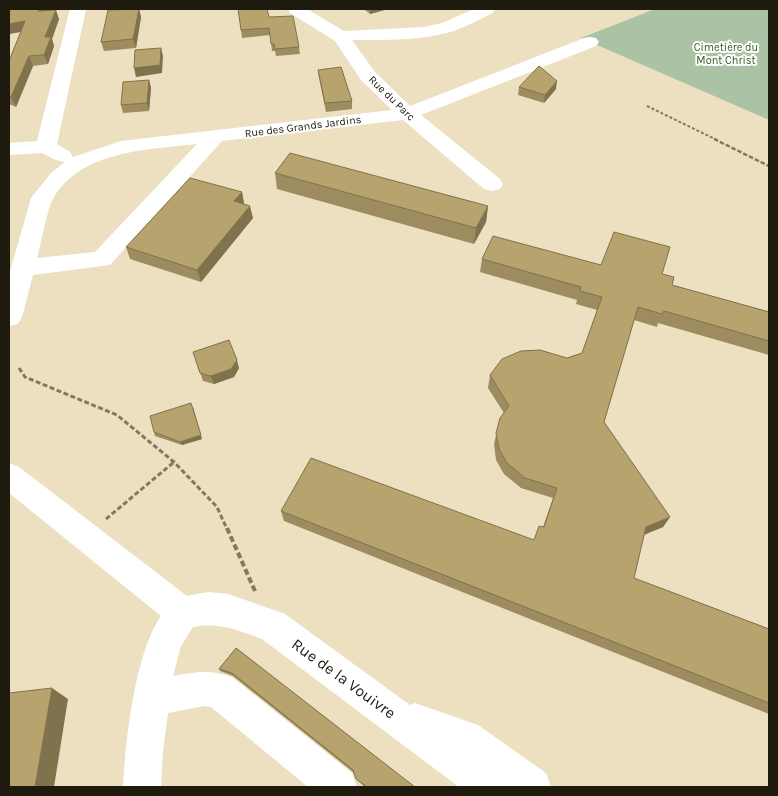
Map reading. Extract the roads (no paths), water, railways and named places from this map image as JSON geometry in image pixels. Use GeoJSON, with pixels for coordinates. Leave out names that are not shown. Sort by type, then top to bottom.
{"type":"FeatureCollection","features":[{"type":"Feature","properties":{"kind":"street"},"geometry":{"type":"LineString","coordinates":[[46,147],[78,9]]}},
{"type":"Feature","properties":{"kind":"street","name":"Rue du Parc"},"geometry":{"type":"LineString","coordinates":[[296,9],[341,37],[368,76],[406,114],[492,184]]}},
{"type":"Feature","properties":{"kind":"street"},"geometry":{"type":"LineString","coordinates":[[341,37],[349,35],[408,35],[430,31],[450,26],[487,9]]}},
{"type":"Feature","properties":{"kind":"street","name":"Rue des Grands Jardins"},"geometry":{"type":"LineString","coordinates":[[76,162],[120,147],[406,114],[590,42]]}},
{"type":"Feature","properties":{"kind":"street"},"geometry":{"type":"LineString","coordinates":[[22,268],[102,259],[216,136]]}},
{"type":"Feature","properties":{"kind":"street"},"geometry":{"type":"LineString","coordinates":[[9,149],[46,147],[76,162],[58,178],[42,198],[9,317]]}},
{"type":"Feature","properties":{"kind":"street"},"geometry":{"type":"LineString","coordinates":[[9,476],[183,613],[166,638],[157,668],[144,752],[142,787]]}},
{"type":"Feature","properties":{"kind":"street","name":"Rue de la Vouivre"},"geometry":{"type":"LineString","coordinates":[[183,613],[208,608],[228,610],[273,626],[490,787]]}},
{"type":"Feature","properties":{"kind":"street"},"geometry":{"type":"LineString","coordinates":[[152,698],[204,688],[220,690],[338,787]]}},
{"type":"Feature","properties":{"kind":"street"},"geometry":{"type":"LineString","coordinates":[[392,714],[465,738],[532,787]]}},
{"type":"Feature","properties":{"kind":"park label","name":"Cimetière du Mont Christ"},"geometry":{"type":"Point","coordinates":[726,53]}}]}
